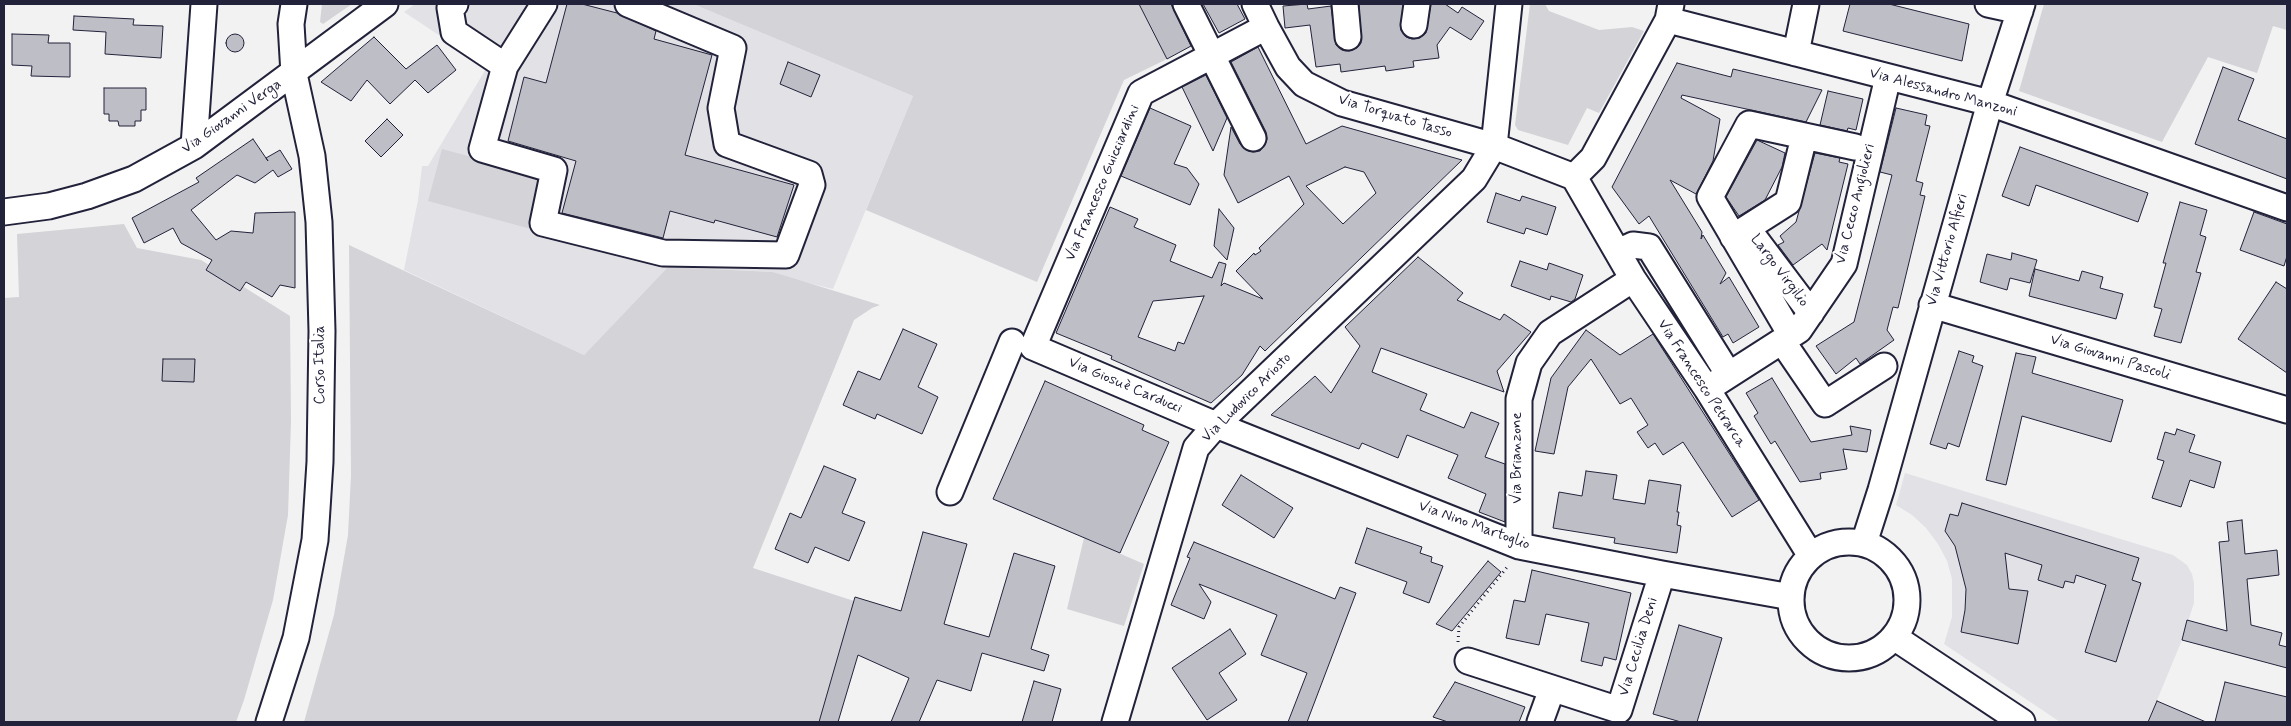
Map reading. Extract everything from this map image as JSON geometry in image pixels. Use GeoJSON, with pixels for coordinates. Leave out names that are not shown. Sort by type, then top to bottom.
{"type":"FeatureCollection","features":[{"type":"Feature","properties":{"kind":"street"},"geometry":{"type":"LineString","coordinates":[[194,146],[204,4]]}},
{"type":"Feature","properties":{"kind":"street","name":"Corso Italia"},"geometry":{"type":"LineString","coordinates":[[269,722],[296,638],[310,570],[315,540],[320,462],[322,331],[319,222],[312,156],[294,74],[291,24],[294,4]]}},
{"type":"Feature","properties":{"kind":"street","name":"Via Giovanni Verga"},"geometry":{"type":"LineString","coordinates":[[4,212],[49,206],[87,196],[134,179],[194,146],[294,74],[385,4]]}},
{"type":"Feature","properties":{"kind":"street"},"geometry":{"type":"LineString","coordinates":[[455,4],[450,8],[454,32],[505,66]]}},
{"type":"Feature","properties":{"kind":"street"},"geometry":{"type":"LineString","coordinates":[[544,4],[505,66],[482,149],[554,170],[543,223],[663,253],[786,255],[812,185],[811,179],[809,174],[727,144],[721,108],[733,48],[628,4]]}},
{"type":"Feature","properties":{"kind":"street"},"geometry":{"type":"LineString","coordinates":[[1186,4],[1253,138]]}},
{"type":"Feature","properties":{"kind":"street","name":"Via Torquato Tasso"},"geometry":{"type":"LineString","coordinates":[[1255,4],[1288,67],[1304,84],[1342,103],[1494,146],[1576,181]]}},
{"type":"Feature","properties":{"kind":"street"},"geometry":{"type":"LineString","coordinates":[[1345,4],[1348,37]]}},
{"type":"Feature","properties":{"kind":"street"},"geometry":{"type":"LineString","coordinates":[[1796,53],[1806,4]]}},
{"type":"Feature","properties":{"kind":"street"},"geometry":{"type":"LineString","coordinates":[[1988,4],[2021,7]]}},
{"type":"Feature","properties":{"kind":"street","name":"Via Vittorio Alfieri"},"geometry":{"type":"LineString","coordinates":[[1864,543],[1990,103],[2021,7]]}},
{"type":"Feature","properties":{"kind":"street"},"geometry":{"type":"LineString","coordinates":[[1494,146],[1502,8]]}},
{"type":"Feature","properties":{"kind":"street"},"geometry":{"type":"LineString","coordinates":[[1576,181],[1593,158],[1673,15]]}},
{"type":"Feature","properties":{"kind":"street","name":"Via Alessandro Manzoni"},"geometry":{"type":"LineString","coordinates":[[1673,15],[1796,53],[1990,103],[2287,208]]}},
{"type":"Feature","properties":{"kind":"street","name":"Via Francesco Guicciardini"},"geometry":{"type":"LineString","coordinates":[[950,492],[1141,93],[1266,28]]}},
{"type":"Feature","properties":{"kind":"street","name":"Via Cecco Angiolieri"},"geometry":{"type":"LineString","coordinates":[[1707,389],[1799,330],[1844,264],[1888,77]]}},
{"type":"Feature","properties":{"kind":"street"},"geometry":{"type":"LineString","coordinates":[[1855,148],[1749,124],[1710,197],[1740,233],[1787,338],[1825,404],[1884,366]]}},
{"type":"Feature","properties":{"kind":"street"},"geometry":{"type":"LineString","coordinates":[[1740,233],[1788,202],[1804,137]]}},
{"type":"Feature","properties":{"kind":"street","name":"Via Ludovico Ariosto"},"geometry":{"type":"LineString","coordinates":[[1115,722],[1196,448],[1216,425],[1474,179],[1494,146]]}},
{"type":"Feature","properties":{"kind":"street","name":"Via Francesco Petrarca"},"geometry":{"type":"LineString","coordinates":[[1576,181],[1633,279],[1707,389],[1811,556]]}},
{"type":"Feature","properties":{"kind":"street","name":"Largo Virgilio"},"geometry":{"type":"LineString","coordinates":[[1740,233],[1811,313]]}},
{"type":"Feature","properties":{"kind":"street","name":"Via Francesco Petrarca"},"geometry":{"type":"LineString","coordinates":[[1618,252],[1633,245],[1650,247],[1729,375]]}},
{"type":"Feature","properties":{"kind":"street","name":"Via Brianzone"},"geometry":{"type":"LineString","coordinates":[[1519,546],[1519,400],[1529,363],[1550,333],[1633,279]]}},
{"type":"Feature","properties":{"kind":"street","name":"Via Giovanni Pascoli"},"geometry":{"type":"LineString","coordinates":[[1932,305],[2287,410]]}},
{"type":"Feature","properties":{"kind":"street","name":"Via Giosuè Carducci"},"geometry":{"type":"LineString","coordinates":[[1022,345],[1216,425]]}},
{"type":"Feature","properties":{"kind":"street","name":"Via Nino Martoglio"},"geometry":{"type":"LineString","coordinates":[[1216,425],[1519,546],[1791,597]]}},
{"type":"Feature","properties":{"kind":"street"},"geometry":{"type":"LineString","coordinates":[[1845,541],[1864,543],[1879,549],[1892,560],[1902,574],[1907,590],[1907,607],[1903,623],[1894,637],[1878,650],[1859,657],[1838,657],[1819,650],[1804,636],[1794,618],[1791,597],[1794,582],[1801,568],[1811,556],[1827,546],[1845,541]]}},
{"type":"Feature","properties":{"kind":"street","name":"Via Cecilia Deni"},"geometry":{"type":"LineString","coordinates":[[1468,661],[1619,710],[1662,574]]}},
{"type":"Feature","properties":{"kind":"street"},"geometry":{"type":"LineString","coordinates":[[1894,637],[2022,722]]}},
{"type":"Feature","properties":{"kind":"street"},"geometry":{"type":"LineString","coordinates":[[1540,722],[1552,689]]}},
{"type":"Feature","properties":{"kind":"path"},"geometry":{"type":"LineString","coordinates":[[1468,661],[1471,649],[1458,643],[1459,627],[1516,556],[1519,546]]}},
{"type":"Feature","properties":{"kind":"shaded area"},"geometry":{"type":"Polygon","coordinates":[[[322,4],[352,4],[323,24],[320,22],[322,4]]]}},
{"type":"Feature","properties":{"kind":"shaded area"},"geometry":{"type":"Polygon","coordinates":[[[415,4],[693,4],[913,96],[833,289],[773,272],[668,267],[584,355],[404,270],[418,200],[422,166],[428,166],[487,67],[404,12],[415,4]]]}},
{"type":"Feature","properties":{"kind":"shaded area"},"geometry":{"type":"Polygon","coordinates":[[[693,4],[1139,4],[1167,59],[1124,80],[1037,282],[866,210],[913,96],[693,4]]]}},
{"type":"Feature","properties":{"kind":"shaded area"},"geometry":{"type":"Polygon","coordinates":[[[1530,4],[1545,4],[1549,11],[1599,30],[1632,27],[1644,31],[1599,113],[1587,108],[1568,145],[1518,130],[1515,125],[1530,4]]]}},
{"type":"Feature","properties":{"kind":"shaded area"},"geometry":{"type":"Polygon","coordinates":[[[2044,4],[2287,4],[2287,30],[2273,26],[2257,73],[2208,57],[2162,142],[2019,91],[2044,4]]]}},
{"type":"Feature","properties":{"kind":"shaded area"},"geometry":{"type":"Polygon","coordinates":[[[442,149],[546,177],[531,229],[428,201],[442,149]]]}},
{"type":"Feature","properties":{"kind":"shaded area"},"geometry":{"type":"Polygon","coordinates":[[[124,224],[137,248],[201,260],[290,316],[291,421],[288,515],[273,600],[236,722],[4,722],[4,298],[19,297],[17,234],[124,224]]]}},
{"type":"Feature","properties":{"kind":"shaded area"},"geometry":{"type":"Polygon","coordinates":[[[349,245],[584,355],[668,267],[773,272],[880,305],[854,320],[753,568],[854,601],[819,722],[304,722],[334,615],[348,535],[351,475],[349,245]]]}},
{"type":"Feature","properties":{"kind":"shaded area"},"geometry":{"type":"Polygon","coordinates":[[[1905,473],[2173,555],[2187,565],[2194,583],[2194,603],[2182,640],[2148,722],[2060,722],[1944,644],[1952,617],[1952,579],[1947,561],[1938,544],[1926,528],[1912,515],[1896,505],[1905,473]]]}},
{"type":"Feature","properties":{"kind":"shaded area"},"geometry":{"type":"Polygon","coordinates":[[[1084,538],[1144,564],[1124,626],[1067,609],[1084,538]]]}},
{"type":"Feature","properties":{"kind":"building"},"geometry":{"type":"Polygon","coordinates":[[[567,4],[582,4],[617,13],[656,31],[654,39],[712,55],[685,155],[794,185],[777,237],[715,220],[714,223],[670,211],[663,238],[562,213],[576,161],[508,141],[524,77],[546,83],[567,4]]]}},
{"type":"Feature","properties":{"kind":"building"},"geometry":{"type":"Polygon","coordinates":[[[1139,4],[1171,4],[1191,46],[1167,59],[1139,4]]]}},
{"type":"Feature","properties":{"kind":"building"},"geometry":{"type":"Polygon","coordinates":[[[1203,4],[1237,4],[1245,19],[1219,33],[1203,4]]]}},
{"type":"Feature","properties":{"kind":"building"},"geometry":{"type":"Polygon","coordinates":[[[1307,4],[1308,9],[1331,6],[1336,45],[1342,50],[1349,51],[1357,48],[1361,43],[1359,4],[1403,4],[1401,30],[1406,37],[1412,39],[1420,38],[1426,33],[1431,4],[1445,4],[1458,13],[1462,7],[1484,21],[1471,40],[1450,27],[1437,45],[1439,58],[1413,61],[1414,67],[1386,71],[1385,66],[1341,72],[1340,64],[1316,67],[1310,25],[1285,28],[1283,6],[1307,4]]]}},
{"type":"Feature","properties":{"kind":"building"},"geometry":{"type":"Polygon","coordinates":[[[1850,4],[1889,4],[1969,24],[1962,61],[1843,31],[1850,4]]]}},
{"type":"Feature","properties":{"kind":"building"},"geometry":{"type":"Polygon","coordinates":[[[74,16],[134,19],[133,25],[163,26],[161,58],[105,54],[106,32],[73,30],[74,16]]]}},
{"type":"Feature","properties":{"kind":"building"},"geometry":{"type":"Polygon","coordinates":[[[12,34],[49,35],[48,43],[70,43],[70,77],[31,76],[32,66],[12,65],[12,34]]]}},
{"type":"Feature","properties":{"kind":"building"},"geometry":{"type":"Polygon","coordinates":[[[231,34],[239,34],[244,39],[242,50],[231,52],[226,47],[226,39],[231,34]]]}},
{"type":"Feature","properties":{"kind":"building"},"geometry":{"type":"Polygon","coordinates":[[[374,37],[406,69],[437,45],[456,70],[428,93],[415,80],[390,104],[367,80],[351,101],[321,82],[374,37]]]}},
{"type":"Feature","properties":{"kind":"building"},"geometry":{"type":"Polygon","coordinates":[[[1258,47],[1306,144],[1342,126],[1462,160],[1265,351],[1260,346],[1242,375],[1211,403],[1111,359],[1112,356],[1056,333],[1110,207],[1138,219],[1134,227],[1176,245],[1170,261],[1212,278],[1219,262],[1226,264],[1221,286],[1224,283],[1263,299],[1236,271],[1254,253],[1255,255],[1261,251],[1259,248],[1304,204],[1289,176],[1238,203],[1224,175],[1231,127],[1240,144],[1246,150],[1260,151],[1267,139],[1266,132],[1231,62],[1258,47]],[[1345,167],[1306,186],[1343,224],[1376,193],[1364,172],[1345,167]],[[1204,296],[1153,301],[1138,337],[1175,351],[1178,342],[1184,344],[1204,296]]]}},
{"type":"Feature","properties":{"kind":"building"},"geometry":{"type":"Polygon","coordinates":[[[788,62],[820,75],[811,97],[780,84],[788,62]]]}},
{"type":"Feature","properties":{"kind":"building"},"geometry":{"type":"Polygon","coordinates":[[[1677,63],[1731,77],[1733,69],[1822,90],[1806,122],[1682,95],[1681,98],[1720,119],[1713,161],[1696,194],[1670,180],[1702,232],[1701,239],[1703,235],[1726,273],[1720,284],[1729,277],[1759,327],[1733,343],[1728,334],[1723,337],[1649,216],[1639,224],[1612,187],[1677,63]]]}},
{"type":"Feature","properties":{"kind":"building"},"geometry":{"type":"Polygon","coordinates":[[[2223,67],[2254,79],[2238,120],[2287,139],[2287,179],[2195,144],[2223,67]]]}},
{"type":"Feature","properties":{"kind":"building"},"geometry":{"type":"Polygon","coordinates":[[[1206,75],[1227,118],[1213,151],[1182,87],[1206,75]]]}},
{"type":"Feature","properties":{"kind":"building"},"geometry":{"type":"Polygon","coordinates":[[[104,88],[146,88],[146,110],[141,110],[141,121],[135,121],[135,126],[119,126],[118,121],[109,121],[109,114],[104,114],[104,88]]]}},
{"type":"Feature","properties":{"kind":"building"},"geometry":{"type":"Polygon","coordinates":[[[1828,91],[1863,99],[1856,130],[1848,128],[1847,131],[1820,125],[1828,91]]]}},
{"type":"Feature","properties":{"kind":"building"},"geometry":{"type":"Polygon","coordinates":[[[1150,108],[1191,126],[1174,164],[1187,168],[1199,184],[1190,205],[1121,176],[1150,108]]]}},
{"type":"Feature","properties":{"kind":"building"},"geometry":{"type":"Polygon","coordinates":[[[1896,108],[1927,115],[1925,125],[1930,126],[1916,181],[1923,183],[1920,195],[1925,196],[1898,308],[1893,307],[1887,330],[1894,340],[1860,364],[1856,358],[1836,374],[1816,346],[1854,322],[1892,175],[1880,172],[1896,108]]]}},
{"type":"Feature","properties":{"kind":"building"},"geometry":{"type":"Polygon","coordinates":[[[387,119],[403,135],[381,157],[365,141],[387,119]]]}},
{"type":"Feature","properties":{"kind":"building"},"geometry":{"type":"Polygon","coordinates":[[[253,139],[268,161],[266,158],[280,150],[292,169],[278,177],[273,170],[255,183],[237,175],[191,210],[216,240],[231,231],[253,233],[255,213],[295,212],[295,288],[280,285],[272,297],[246,282],[240,291],[206,270],[212,260],[181,243],[173,228],[144,243],[132,218],[199,182],[196,178],[253,139]]]}},
{"type":"Feature","properties":{"kind":"building"},"geometry":{"type":"Polygon","coordinates":[[[1757,140],[1785,153],[1782,167],[1765,200],[1739,216],[1726,197],[1757,140]]]}},
{"type":"Feature","properties":{"kind":"building"},"geometry":{"type":"Polygon","coordinates":[[[2020,147],[2148,193],[2138,222],[2036,185],[2029,206],[2002,196],[2020,147]]]}},
{"type":"Feature","properties":{"kind":"building"},"geometry":{"type":"Polygon","coordinates":[[[1815,153],[1840,158],[1839,162],[1848,164],[1827,250],[1822,244],[1793,265],[1778,245],[1784,242],[1780,236],[1796,222],[1815,153]]]}},
{"type":"Feature","properties":{"kind":"building"},"geometry":{"type":"Polygon","coordinates":[[[1496,193],[1520,201],[1522,196],[1556,207],[1547,235],[1526,228],[1524,234],[1487,222],[1496,193]]]}},
{"type":"Feature","properties":{"kind":"building"},"geometry":{"type":"Polygon","coordinates":[[[2180,202],[2207,210],[2200,235],[2206,237],[2196,272],[2201,273],[2181,343],[2154,336],[2162,309],[2154,307],[2166,263],[2163,263],[2180,202]]]}},
{"type":"Feature","properties":{"kind":"building"},"geometry":{"type":"Polygon","coordinates":[[[1219,209],[1234,228],[1227,260],[1214,246],[1219,209]]]}},
{"type":"Feature","properties":{"kind":"building"},"geometry":{"type":"Polygon","coordinates":[[[2254,212],[2287,224],[2287,256],[2284,266],[2240,250],[2254,212]]]}},
{"type":"Feature","properties":{"kind":"building"},"geometry":{"type":"Polygon","coordinates":[[[2012,253],[2037,260],[2030,283],[2010,278],[2007,290],[1980,282],[1987,254],[2011,260],[2012,253]]]}},
{"type":"Feature","properties":{"kind":"building"},"geometry":{"type":"Polygon","coordinates":[[[1418,257],[1463,293],[1457,300],[1500,320],[1504,314],[1531,332],[1497,371],[1504,392],[1381,348],[1372,372],[1427,394],[1420,410],[1464,428],[1471,412],[1499,423],[1485,457],[1505,464],[1505,522],[1479,512],[1486,494],[1448,478],[1458,455],[1407,435],[1398,458],[1362,443],[1359,449],[1271,415],[1315,376],[1331,393],[1360,346],[1345,327],[1418,257]]]}},
{"type":"Feature","properties":{"kind":"building"},"geometry":{"type":"Polygon","coordinates":[[[1520,261],[1547,270],[1549,263],[1583,275],[1575,299],[1571,302],[1551,296],[1550,300],[1511,286],[1520,261]]]}},
{"type":"Feature","properties":{"kind":"building"},"geometry":{"type":"Polygon","coordinates":[[[2035,269],[2079,281],[2082,271],[2103,277],[2100,288],[2123,294],[2116,319],[2029,296],[2035,269]]]}},
{"type":"Feature","properties":{"kind":"building"},"geometry":{"type":"Polygon","coordinates":[[[2276,282],[2287,289],[2287,373],[2238,339],[2276,282]]]}},
{"type":"Feature","properties":{"kind":"building"},"geometry":{"type":"Polygon","coordinates":[[[903,329],[937,344],[918,387],[938,397],[922,434],[877,414],[875,419],[843,405],[858,371],[880,380],[903,329]]]}},
{"type":"Feature","properties":{"kind":"building"},"geometry":{"type":"Polygon","coordinates":[[[1586,330],[1620,355],[1653,334],[1759,500],[1732,517],[1683,442],[1663,455],[1655,443],[1648,448],[1637,432],[1648,425],[1631,398],[1620,404],[1591,359],[1568,387],[1554,454],[1535,451],[1551,378],[1586,330]]]}},
{"type":"Feature","properties":{"kind":"building"},"geometry":{"type":"Polygon","coordinates":[[[1959,351],[1974,356],[1972,362],[1983,366],[1959,447],[1948,443],[1946,449],[1930,444],[1959,351]]]}},
{"type":"Feature","properties":{"kind":"building"},"geometry":{"type":"Polygon","coordinates":[[[2016,353],[2036,357],[2032,373],[2123,400],[2111,442],[2022,416],[2006,485],[1986,480],[2016,353]]]}},
{"type":"Feature","properties":{"kind":"building"},"geometry":{"type":"Polygon","coordinates":[[[163,359],[195,359],[194,382],[162,381],[163,359]]]}},
{"type":"Feature","properties":{"kind":"building"},"geometry":{"type":"Polygon","coordinates":[[[1772,378],[1811,442],[1852,435],[1850,426],[1871,430],[1867,452],[1843,449],[1847,469],[1820,473],[1821,479],[1800,482],[1775,441],[1771,444],[1754,416],[1758,413],[1746,393],[1772,378]]]}},
{"type":"Feature","properties":{"kind":"building"},"geometry":{"type":"Polygon","coordinates":[[[1045,381],[1144,425],[1142,430],[1169,442],[1120,553],[993,499],[1045,381]]]}},
{"type":"Feature","properties":{"kind":"building"},"geometry":{"type":"Polygon","coordinates":[[[2177,429],[2195,435],[2189,452],[2221,462],[2214,488],[2190,480],[2181,507],[2152,498],[2164,461],[2157,459],[2165,432],[2175,435],[2177,429]]]}},
{"type":"Feature","properties":{"kind":"building"},"geometry":{"type":"Polygon","coordinates":[[[824,466],[856,479],[842,513],[865,522],[849,561],[815,547],[808,563],[775,549],[790,513],[801,518],[824,466]]]}},
{"type":"Feature","properties":{"kind":"building"},"geometry":{"type":"Polygon","coordinates":[[[1586,471],[1617,475],[1613,499],[1645,504],[1649,480],[1681,485],[1677,525],[1681,526],[1677,553],[1614,543],[1615,538],[1553,528],[1559,492],[1582,496],[1586,471]]]}},
{"type":"Feature","properties":{"kind":"building"},"geometry":{"type":"Polygon","coordinates":[[[1241,475],[1293,508],[1274,538],[1222,505],[1241,475]]]}},
{"type":"Feature","properties":{"kind":"building"},"geometry":{"type":"Polygon","coordinates":[[[1962,503],[2139,558],[2132,580],[2141,583],[2116,662],[2085,652],[2106,585],[2076,575],[2074,583],[2065,581],[2063,588],[2038,580],[2042,565],[2005,553],[2009,589],[2028,591],[2018,644],[1961,632],[1966,589],[1955,546],[1945,531],[1950,514],[1958,516],[1962,503]]]}},
{"type":"Feature","properties":{"kind":"building"},"geometry":{"type":"Polygon","coordinates":[[[2242,520],[2245,554],[2277,550],[2279,575],[2247,579],[2251,625],[2282,633],[2279,645],[2287,647],[2287,668],[2182,640],[2187,620],[2227,631],[2219,542],[2229,541],[2227,522],[2242,520]]]}},
{"type":"Feature","properties":{"kind":"building"},"geometry":{"type":"Polygon","coordinates":[[[1367,528],[1422,547],[1420,553],[1432,557],[1431,562],[1443,566],[1429,603],[1403,593],[1407,582],[1355,563],[1367,528]]]}},
{"type":"Feature","properties":{"kind":"building"},"geometry":{"type":"Polygon","coordinates":[[[923,532],[967,544],[944,624],[989,637],[1014,553],[1055,566],[1031,649],[1049,655],[1044,671],[982,653],[971,691],[937,680],[919,722],[891,722],[909,678],[858,655],[838,722],[819,722],[855,597],[901,611],[923,532]]]}},
{"type":"Feature","properties":{"kind":"building"},"geometry":{"type":"Polygon","coordinates":[[[1194,542],[1335,599],[1340,587],[1356,593],[1307,722],[1288,722],[1307,673],[1261,655],[1277,615],[1199,584],[1211,602],[1204,619],[1171,605],[1190,558],[1187,557],[1194,542]]]}},
{"type":"Feature","properties":{"kind":"building"},"geometry":{"type":"Polygon","coordinates":[[[1488,561],[1501,572],[1452,631],[1436,624],[1488,561]]]}},
{"type":"Feature","properties":{"kind":"building"},"geometry":{"type":"Polygon","coordinates":[[[1532,570],[1631,593],[1616,660],[1604,657],[1602,666],[1581,661],[1589,623],[1546,614],[1539,645],[1506,638],[1514,600],[1525,602],[1532,570]]]}},
{"type":"Feature","properties":{"kind":"building"},"geometry":{"type":"Polygon","coordinates":[[[1679,625],[1722,638],[1697,722],[1681,722],[1653,714],[1679,625]]]}},
{"type":"Feature","properties":{"kind":"building"},"geometry":{"type":"Polygon","coordinates":[[[1230,629],[1246,654],[1219,673],[1237,700],[1207,720],[1172,668],[1230,629]]]}},
{"type":"Feature","properties":{"kind":"building"},"geometry":{"type":"Polygon","coordinates":[[[1034,681],[1061,689],[1052,722],[1022,722],[1034,681]]]}},
{"type":"Feature","properties":{"kind":"building"},"geometry":{"type":"Polygon","coordinates":[[[1455,682],[1525,707],[1519,722],[1448,722],[1433,717],[1455,682]]]}},
{"type":"Feature","properties":{"kind":"building"},"geometry":{"type":"Polygon","coordinates":[[[2225,682],[2287,697],[2287,722],[2215,722],[2225,682]]]}},
{"type":"Feature","properties":{"kind":"building"},"geometry":{"type":"Polygon","coordinates":[[[2157,701],[2206,722],[2148,722],[2157,701]]]}}]}
